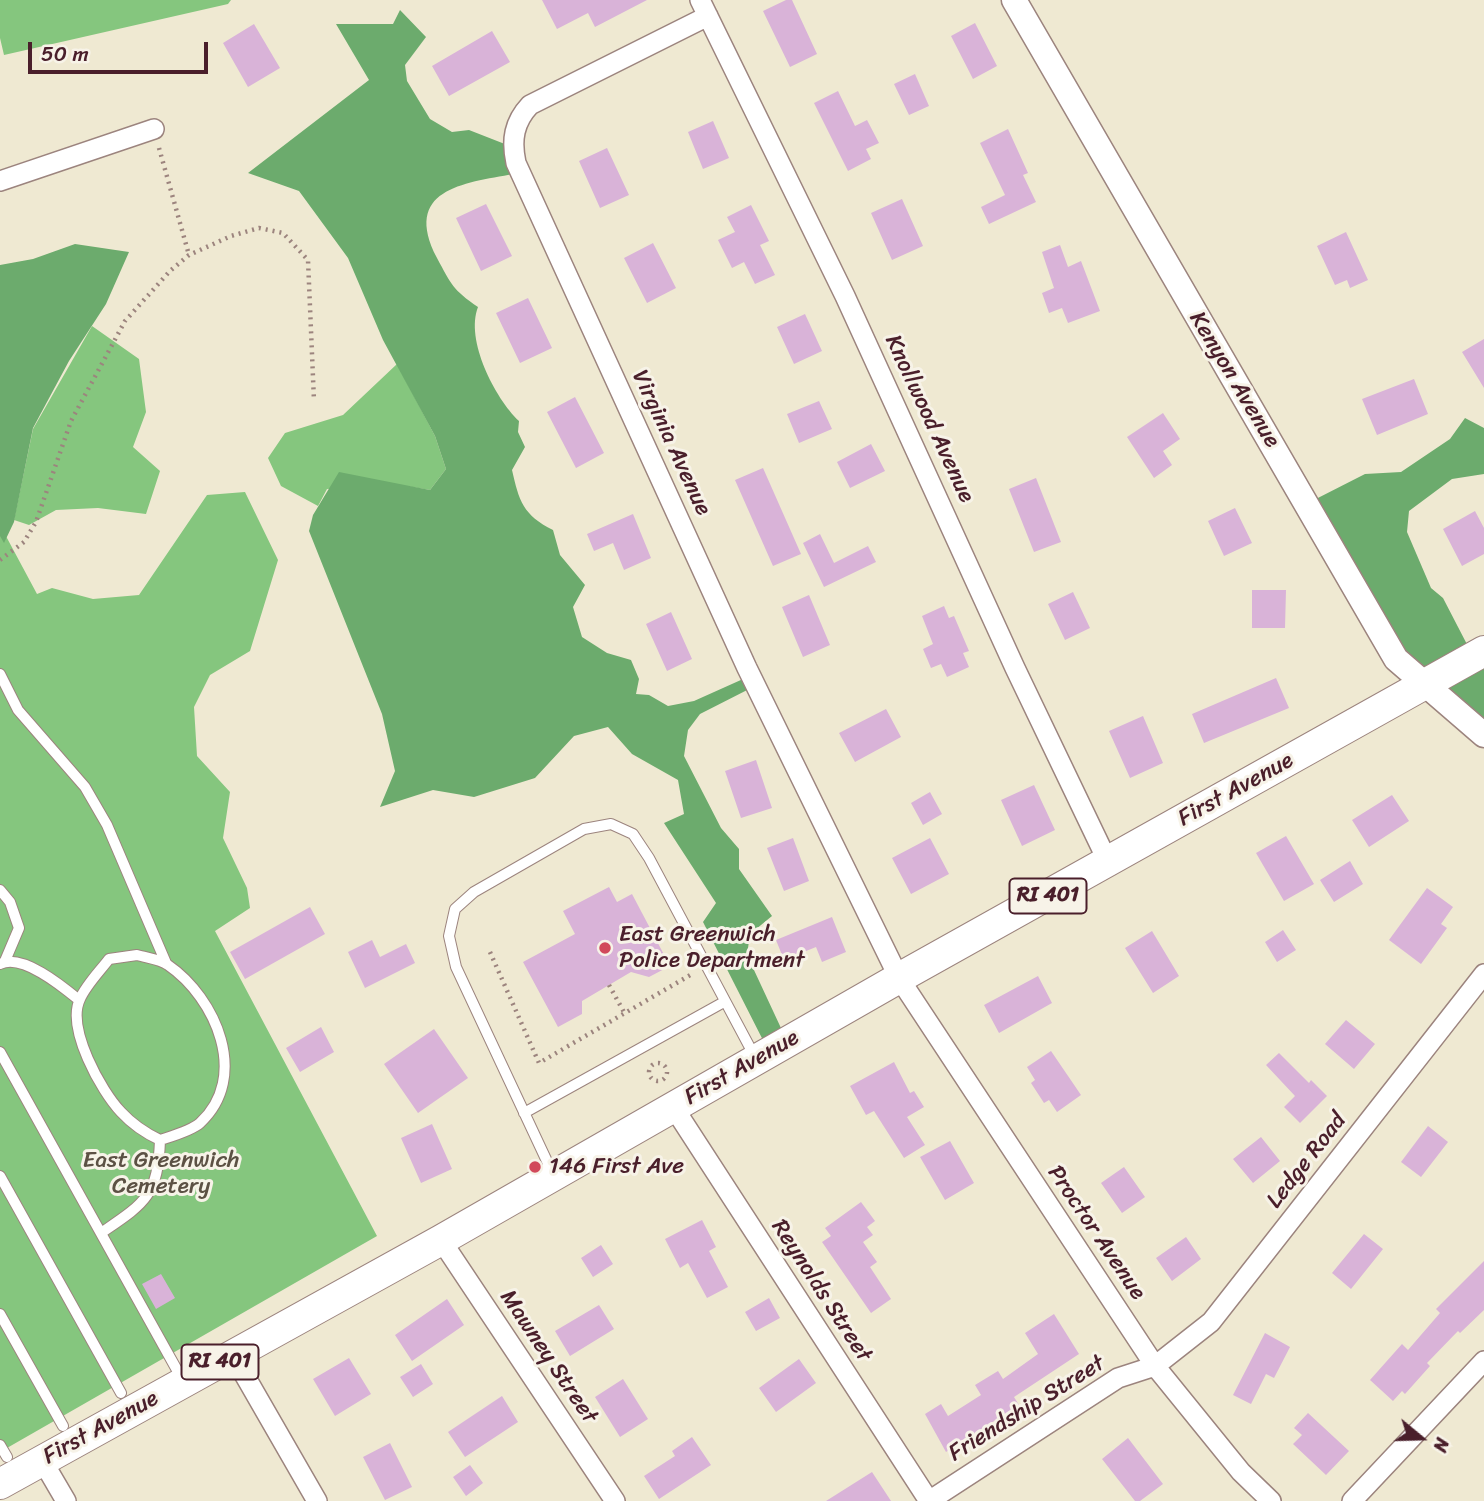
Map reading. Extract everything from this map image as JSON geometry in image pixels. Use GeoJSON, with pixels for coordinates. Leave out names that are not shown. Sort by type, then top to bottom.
{"type":"FeatureCollection","features":[{"type":"Feature","properties":{"kind":"main road","name":"First Avenue"},"geometry":{"type":"LineString","coordinates":[[3,1471],[42,1460],[233,1355],[1484,651]]}},
{"type":"Feature","properties":{"kind":"street","name":"Kenyon Avenue"},"geometry":{"type":"LineString","coordinates":[[1014,0],[1396,659],[1423,685],[1484,734]]}},
{"type":"Feature","properties":{"kind":"street","name":"Knollwood Avenue"},"geometry":{"type":"LineString","coordinates":[[704,8],[823,250],[1015,668],[1108,862]]}},
{"type":"Feature","properties":{"kind":"street","name":"Virginia Avenue"},"geometry":{"type":"LineString","coordinates":[[704,8],[530,105],[517,124],[513,149],[519,171],[747,668],[899,978]]}},
{"type":"Feature","properties":{"kind":"street"},"geometry":{"type":"LineString","coordinates":[[0,181],[154,129]]}},
{"type":"Feature","properties":{"kind":"street","name":"Ledge Road"},"geometry":{"type":"LineString","coordinates":[[1155,1366],[1211,1322],[1484,974]]}},
{"type":"Feature","properties":{"kind":"street","name":"Proctor Avenue"},"geometry":{"type":"LineString","coordinates":[[899,978],[1155,1366],[1241,1472],[1271,1501]]}},
{"type":"Feature","properties":{"kind":"street","name":"Reynolds Street"},"geometry":{"type":"LineString","coordinates":[[674,1108],[929,1501]]}},
{"type":"Feature","properties":{"kind":"street","name":"Mawney Street"},"geometry":{"type":"LineString","coordinates":[[440,1240],[615,1501]]}},
{"type":"Feature","properties":{"kind":"street"},"geometry":{"type":"LineString","coordinates":[[233,1355],[317,1501]]}},
{"type":"Feature","properties":{"kind":"street"},"geometry":{"type":"LineString","coordinates":[[1352,1501],[1484,1361]]}},
{"type":"Feature","properties":{"kind":"street","name":"Friendship Street"},"geometry":{"type":"LineString","coordinates":[[929,1501],[1118,1378],[1155,1366]]}},
{"type":"Feature","properties":{"kind":"street"},"geometry":{"type":"LineString","coordinates":[[42,1460],[66,1501]]}},
{"type":"Feature","properties":{"kind":"lane"},"geometry":{"type":"LineString","coordinates":[[0,674],[18,710],[85,787],[107,825],[166,963],[198,991],[220,1034],[227,1073],[218,1102],[198,1125],[160,1140],[139,1129],[119,1110],[88,1060],[78,1026],[79,1000],[109,959],[137,955],[166,963]]}},
{"type":"Feature","properties":{"kind":"lane"},"geometry":{"type":"LineString","coordinates":[[554,1176],[456,967],[449,936],[455,909],[474,892],[584,829],[611,824],[633,834],[649,858],[757,1060]]}},
{"type":"Feature","properties":{"kind":"lane"},"geometry":{"type":"LineString","coordinates":[[0,890],[10,902],[19,928],[3,962],[31,967],[79,1000]]}},
{"type":"Feature","properties":{"kind":"lane"},"geometry":{"type":"LineString","coordinates":[[524,1113],[724,1002]]}},
{"type":"Feature","properties":{"kind":"lane"},"geometry":{"type":"LineString","coordinates":[[0,1052],[184,1382]]}},
{"type":"Feature","properties":{"kind":"lane"},"geometry":{"type":"LineString","coordinates":[[101,1233],[133,1211],[152,1191],[159,1166],[160,1140]]}},
{"type":"Feature","properties":{"kind":"lane"},"geometry":{"type":"LineString","coordinates":[[0,1176],[121,1393]]}},
{"type":"Feature","properties":{"kind":"lane"},"geometry":{"type":"LineString","coordinates":[[0,1314],[63,1426]]}},
{"type":"Feature","properties":{"kind":"lane"},"geometry":{"type":"LineString","coordinates":[[0,1445],[3,1471]]}},
{"type":"Feature","properties":{"kind":"path"},"geometry":{"type":"LineString","coordinates":[[154,129],[189,255]]}},
{"type":"Feature","properties":{"kind":"path"},"geometry":{"type":"LineString","coordinates":[[0,560],[24,542],[36,522],[71,421],[125,321],[156,285],[189,255],[231,236],[259,228],[283,233],[308,260],[314,401]]}},
{"type":"Feature","properties":{"kind":"path"},"geometry":{"type":"LineString","coordinates":[[490,952],[539,1063],[693,976],[687,964]]}},
{"type":"Feature","properties":{"kind":"path"},"geometry":{"type":"LineString","coordinates":[[609,985],[625,1014]]}},
{"type":"Feature","properties":{"kind":"path"},"geometry":{"type":"LineString","coordinates":[[658,1063],[666,1068],[667,1072],[662,1080],[655,1081],[650,1077],[649,1069],[653,1064],[658,1063]]}},
{"type":"Feature","properties":{"kind":"green space"},"geometry":{"type":"Polygon","coordinates":[[[0,0],[231,0],[228,4],[4,55],[0,38],[0,0]]]}},
{"type":"Feature","properties":{"kind":"green space"},"geometry":{"type":"Polygon","coordinates":[[[400,10],[426,37],[405,65],[407,81],[430,119],[452,132],[469,130],[515,148],[514,174],[458,187],[443,194],[432,204],[427,217],[428,235],[450,280],[463,296],[478,307],[475,320],[479,352],[492,384],[519,421],[518,432],[525,447],[512,470],[520,499],[535,519],[553,530],[560,555],[585,585],[573,607],[582,637],[607,653],[631,660],[639,679],[636,694],[649,695],[668,706],[694,701],[752,675],[757,685],[700,714],[688,730],[684,756],[721,828],[739,849],[739,869],[772,916],[750,934],[747,955],[787,1041],[769,1052],[703,922],[716,903],[664,823],[684,814],[678,780],[632,754],[608,727],[574,736],[535,778],[474,797],[433,790],[380,807],[395,771],[382,714],[309,531],[313,515],[339,472],[430,490],[446,469],[435,436],[383,340],[348,258],[299,191],[248,173],[369,80],[336,24],[393,24],[400,10]]]}},
{"type":"Feature","properties":{"kind":"green space"},"geometry":{"type":"Polygon","coordinates":[[[75,244],[129,252],[106,304],[69,361],[33,428],[14,522],[4,543],[0,536],[0,265],[33,259],[75,244]]]}},
{"type":"Feature","properties":{"kind":"green space"},"geometry":{"type":"Polygon","coordinates":[[[92,326],[139,359],[146,412],[133,447],[160,471],[146,514],[98,508],[56,510],[29,525],[14,520],[33,429],[92,326]]]}},
{"type":"Feature","properties":{"kind":"green space"},"geometry":{"type":"Polygon","coordinates":[[[397,364],[435,436],[446,469],[430,490],[406,486],[327,489],[318,506],[281,486],[268,458],[285,433],[343,415],[397,364]]]}},
{"type":"Feature","properties":{"kind":"green space"},"geometry":{"type":"Polygon","coordinates":[[[1465,418],[1484,428],[1484,474],[1452,479],[1409,511],[1407,532],[1431,588],[1443,598],[1472,654],[1484,652],[1484,727],[1420,680],[1310,502],[1365,474],[1401,472],[1450,439],[1465,418]]]}},
{"type":"Feature","properties":{"kind":"green space","name":"East Greenwich Cemetery"},"geometry":{"type":"Polygon","coordinates":[[[245,492],[278,560],[250,651],[210,675],[194,707],[197,756],[230,792],[223,838],[247,888],[250,908],[215,931],[377,1236],[0,1452],[0,525],[37,594],[52,588],[93,599],[139,595],[207,495],[245,492]]]}},
{"type":"Feature","properties":{"kind":"building"},"geometry":{"type":"Polygon","coordinates":[[[542,0],[647,0],[595,27],[588,13],[557,29],[542,0]]]}},
{"type":"Feature","properties":{"kind":"building"},"geometry":{"type":"Polygon","coordinates":[[[786,0],[792,0],[817,54],[790,67],[763,11],[786,0]]]}},
{"type":"Feature","properties":{"kind":"building"},"geometry":{"type":"Polygon","coordinates":[[[975,23],[997,66],[973,79],[951,36],[975,23]]]}},
{"type":"Feature","properties":{"kind":"building"},"geometry":{"type":"Polygon","coordinates":[[[254,24],[280,68],[248,87],[223,43],[254,24]]]}},
{"type":"Feature","properties":{"kind":"building"},"geometry":{"type":"Polygon","coordinates":[[[492,31],[510,62],[449,96],[432,66],[492,31]]]}},
{"type":"Feature","properties":{"kind":"building"},"geometry":{"type":"Polygon","coordinates":[[[915,74],[929,106],[909,115],[894,84],[915,74]]]}},
{"type":"Feature","properties":{"kind":"building"},"geometry":{"type":"Polygon","coordinates":[[[838,91],[855,126],[867,120],[879,143],[866,149],[871,159],[848,171],[814,103],[838,91]]]}},
{"type":"Feature","properties":{"kind":"building"},"geometry":{"type":"Polygon","coordinates":[[[713,121],[729,158],[703,169],[688,132],[713,121]]]}},
{"type":"Feature","properties":{"kind":"building"},"geometry":{"type":"Polygon","coordinates":[[[1008,129],[1028,173],[1023,175],[1036,202],[989,224],[981,207],[1005,195],[980,143],[1008,129]]]}},
{"type":"Feature","properties":{"kind":"building"},"geometry":{"type":"Polygon","coordinates":[[[607,148],[629,195],[600,208],[579,161],[607,148]]]}},
{"type":"Feature","properties":{"kind":"building"},"geometry":{"type":"Polygon","coordinates":[[[902,199],[923,246],[892,260],[871,213],[902,199]]]}},
{"type":"Feature","properties":{"kind":"building"},"geometry":{"type":"Polygon","coordinates":[[[486,204],[512,256],[481,271],[456,218],[486,204]]]}},
{"type":"Feature","properties":{"kind":"building"},"geometry":{"type":"Polygon","coordinates":[[[751,205],[769,241],[760,245],[775,275],[755,284],[744,262],[732,268],[718,240],[735,232],[727,217],[751,205]]]}},
{"type":"Feature","properties":{"kind":"building"},"geometry":{"type":"Polygon","coordinates":[[[1346,232],[1368,280],[1350,288],[1347,280],[1335,285],[1317,246],[1346,232]]]}},
{"type":"Feature","properties":{"kind":"building"},"geometry":{"type":"Polygon","coordinates":[[[653,243],[676,288],[647,303],[624,258],[653,243]]]}},
{"type":"Feature","properties":{"kind":"building"},"geometry":{"type":"Polygon","coordinates":[[[1060,245],[1068,267],[1081,261],[1100,311],[1068,323],[1062,308],[1049,313],[1042,293],[1054,288],[1042,252],[1060,245]]]}},
{"type":"Feature","properties":{"kind":"building"},"geometry":{"type":"Polygon","coordinates":[[[528,298],[552,348],[520,363],[496,313],[528,298]]]}},
{"type":"Feature","properties":{"kind":"building"},"geometry":{"type":"Polygon","coordinates":[[[805,314],[822,351],[794,364],[777,327],[805,314]]]}},
{"type":"Feature","properties":{"kind":"building"},"geometry":{"type":"Polygon","coordinates":[[[1484,339],[1484,388],[1462,352],[1484,339]]]}},
{"type":"Feature","properties":{"kind":"building"},"geometry":{"type":"Polygon","coordinates":[[[1414,379],[1428,414],[1377,435],[1362,399],[1414,379]]]}},
{"type":"Feature","properties":{"kind":"building"},"geometry":{"type":"Polygon","coordinates":[[[575,397],[604,453],[576,468],[547,412],[575,397]]]}},
{"type":"Feature","properties":{"kind":"building"},"geometry":{"type":"Polygon","coordinates":[[[819,401],[832,429],[799,443],[787,414],[819,401]]]}},
{"type":"Feature","properties":{"kind":"building"},"geometry":{"type":"Polygon","coordinates":[[[1163,413],[1180,439],[1163,451],[1172,465],[1154,478],[1127,437],[1163,413]]]}},
{"type":"Feature","properties":{"kind":"building"},"geometry":{"type":"Polygon","coordinates":[[[871,444],[885,471],[850,488],[837,462],[871,444]]]}},
{"type":"Feature","properties":{"kind":"building"},"geometry":{"type":"Polygon","coordinates":[[[763,468],[801,554],[773,566],[735,480],[763,468]]]}},
{"type":"Feature","properties":{"kind":"building"},"geometry":{"type":"Polygon","coordinates":[[[1036,478],[1061,542],[1034,552],[1009,489],[1036,478]]]}},
{"type":"Feature","properties":{"kind":"building"},"geometry":{"type":"Polygon","coordinates":[[[1235,508],[1252,543],[1224,556],[1208,521],[1235,508]]]}},
{"type":"Feature","properties":{"kind":"building"},"geometry":{"type":"Polygon","coordinates":[[[1475,511],[1484,528],[1484,554],[1462,566],[1443,529],[1475,511]]]}},
{"type":"Feature","properties":{"kind":"building"},"geometry":{"type":"Polygon","coordinates":[[[633,514],[651,558],[624,570],[613,543],[594,551],[587,534],[633,514]]]}},
{"type":"Feature","properties":{"kind":"building"},"geometry":{"type":"Polygon","coordinates":[[[820,534],[834,563],[868,546],[876,562],[824,587],[803,543],[820,534]]]}},
{"type":"Feature","properties":{"kind":"building"},"geometry":{"type":"Polygon","coordinates":[[[1252,590],[1286,590],[1285,628],[1252,628],[1252,590]]]}},
{"type":"Feature","properties":{"kind":"building"},"geometry":{"type":"Polygon","coordinates":[[[1073,592],[1090,628],[1065,640],[1048,604],[1073,592]]]}},
{"type":"Feature","properties":{"kind":"building"},"geometry":{"type":"Polygon","coordinates":[[[809,595],[830,645],[803,657],[782,607],[809,595]]]}},
{"type":"Feature","properties":{"kind":"building"},"geometry":{"type":"Polygon","coordinates":[[[944,606],[949,618],[954,616],[969,651],[963,653],[969,667],[947,677],[941,664],[931,668],[923,649],[933,644],[922,616],[944,606]]]}},
{"type":"Feature","properties":{"kind":"building"},"geometry":{"type":"Polygon","coordinates":[[[671,612],[692,659],[667,671],[646,624],[671,612]]]}},
{"type":"Feature","properties":{"kind":"building"},"geometry":{"type":"Polygon","coordinates":[[[1276,678],[1289,708],[1204,743],[1192,714],[1276,678]]]}},
{"type":"Feature","properties":{"kind":"building"},"geometry":{"type":"Polygon","coordinates":[[[886,709],[901,737],[855,762],[839,733],[886,709]]]}},
{"type":"Feature","properties":{"kind":"building"},"geometry":{"type":"Polygon","coordinates":[[[1143,716],[1163,763],[1130,778],[1109,731],[1143,716]]]}},
{"type":"Feature","properties":{"kind":"building"},"geometry":{"type":"Polygon","coordinates":[[[756,760],[772,808],[741,818],[725,771],[756,760]]]}},
{"type":"Feature","properties":{"kind":"building"},"geometry":{"type":"Polygon","coordinates":[[[1034,785],[1055,830],[1022,846],[1001,800],[1034,785]]]}},
{"type":"Feature","properties":{"kind":"building"},"geometry":{"type":"Polygon","coordinates":[[[930,792],[942,814],[923,825],[911,803],[930,792]]]}},
{"type":"Feature","properties":{"kind":"building"},"geometry":{"type":"Polygon","coordinates":[[[1392,795],[1409,821],[1369,847],[1352,820],[1392,795]]]}},
{"type":"Feature","properties":{"kind":"building"},"geometry":{"type":"Polygon","coordinates":[[[1286,836],[1314,884],[1284,901],[1256,853],[1286,836]]]}},
{"type":"Feature","properties":{"kind":"building"},"geometry":{"type":"Polygon","coordinates":[[[793,838],[809,881],[784,891],[767,848],[793,838]]]}},
{"type":"Feature","properties":{"kind":"building"},"geometry":{"type":"Polygon","coordinates":[[[930,838],[949,874],[911,894],[892,858],[930,838]]]}},
{"type":"Feature","properties":{"kind":"building"},"geometry":{"type":"Polygon","coordinates":[[[1350,861],[1363,884],[1334,902],[1320,880],[1350,861]]]}},
{"type":"Feature","properties":{"kind":"building","name":"East Greenwich Police Department"},"geometry":{"type":"Polygon","coordinates":[[[609,887],[617,902],[632,894],[670,966],[649,977],[631,972],[582,1001],[582,1014],[558,1027],[523,962],[575,934],[563,911],[609,887]]]}},
{"type":"Feature","properties":{"kind":"building"},"geometry":{"type":"Polygon","coordinates":[[[1427,888],[1453,907],[1441,924],[1447,928],[1421,964],[1389,940],[1427,888]]]}},
{"type":"Feature","properties":{"kind":"building"},"geometry":{"type":"Polygon","coordinates":[[[310,907],[325,934],[245,979],[230,952],[310,907]]]}},
{"type":"Feature","properties":{"kind":"building"},"geometry":{"type":"Polygon","coordinates":[[[832,917],[846,952],[822,962],[816,947],[784,960],[776,940],[832,917]]]}},
{"type":"Feature","properties":{"kind":"building"},"geometry":{"type":"Polygon","coordinates":[[[1283,930],[1296,950],[1277,962],[1265,942],[1283,930]]]}},
{"type":"Feature","properties":{"kind":"building"},"geometry":{"type":"Polygon","coordinates":[[[1152,931],[1179,976],[1153,993],[1125,948],[1152,931]]]}},
{"type":"Feature","properties":{"kind":"building"},"geometry":{"type":"Polygon","coordinates":[[[372,940],[380,957],[406,944],[415,963],[365,988],[348,952],[372,940]]]}},
{"type":"Feature","properties":{"kind":"building"},"geometry":{"type":"Polygon","coordinates":[[[1038,976],[1052,1003],[999,1033],[984,1005],[1038,976]]]}},
{"type":"Feature","properties":{"kind":"building"},"geometry":{"type":"Polygon","coordinates":[[[1346,1020],[1375,1044],[1354,1069],[1325,1044],[1346,1020]]]}},
{"type":"Feature","properties":{"kind":"building"},"geometry":{"type":"Polygon","coordinates":[[[321,1027],[334,1052],[300,1072],[286,1048],[321,1027]]]}},
{"type":"Feature","properties":{"kind":"building"},"geometry":{"type":"Polygon","coordinates":[[[434,1029],[468,1078],[418,1113],[384,1064],[434,1029]]]}},
{"type":"Feature","properties":{"kind":"building"},"geometry":{"type":"Polygon","coordinates":[[[1051,1051],[1081,1095],[1057,1112],[1049,1100],[1044,1103],[1031,1083],[1035,1080],[1027,1067],[1051,1051]]]}},
{"type":"Feature","properties":{"kind":"building"},"geometry":{"type":"Polygon","coordinates":[[[1279,1053],[1309,1083],[1311,1080],[1327,1096],[1300,1123],[1284,1107],[1295,1096],[1266,1065],[1279,1053]]]}},
{"type":"Feature","properties":{"kind":"building"},"geometry":{"type":"Polygon","coordinates":[[[894,1062],[910,1093],[914,1091],[924,1107],[907,1117],[925,1145],[904,1158],[874,1111],[866,1115],[850,1086],[894,1062]]]}},
{"type":"Feature","properties":{"kind":"building"},"geometry":{"type":"Polygon","coordinates":[[[432,1124],[452,1169],[421,1183],[401,1138],[432,1124]]]}},
{"type":"Feature","properties":{"kind":"building"},"geometry":{"type":"Polygon","coordinates":[[[1428,1126],[1448,1142],[1421,1177],[1401,1162],[1428,1126]]]}},
{"type":"Feature","properties":{"kind":"building"},"geometry":{"type":"Polygon","coordinates":[[[1261,1137],[1280,1161],[1253,1183],[1233,1159],[1261,1137]]]}},
{"type":"Feature","properties":{"kind":"building"},"geometry":{"type":"Polygon","coordinates":[[[950,1141],[974,1183],[945,1200],[920,1157],[950,1141]]]}},
{"type":"Feature","properties":{"kind":"building"},"geometry":{"type":"Polygon","coordinates":[[[1124,1167],[1145,1197],[1122,1213],[1101,1183],[1124,1167]]]}},
{"type":"Feature","properties":{"kind":"building"},"geometry":{"type":"Polygon","coordinates":[[[861,1202],[875,1221],[867,1227],[873,1235],[863,1242],[877,1262],[870,1267],[891,1299],[871,1313],[822,1242],[831,1236],[825,1228],[861,1202]]]}},
{"type":"Feature","properties":{"kind":"building"},"geometry":{"type":"Polygon","coordinates":[[[702,1220],[716,1247],[709,1251],[728,1287],[707,1298],[688,1263],[680,1268],[665,1239],[702,1220]]]}},
{"type":"Feature","properties":{"kind":"building"},"geometry":{"type":"Polygon","coordinates":[[[1364,1234],[1383,1249],[1351,1289],[1332,1273],[1364,1234]]]}},
{"type":"Feature","properties":{"kind":"building"},"geometry":{"type":"Polygon","coordinates":[[[1186,1237],[1201,1259],[1172,1281],[1156,1258],[1186,1237]]]}},
{"type":"Feature","properties":{"kind":"building"},"geometry":{"type":"Polygon","coordinates":[[[601,1245],[613,1264],[593,1277],[581,1258],[601,1245]]]}},
{"type":"Feature","properties":{"kind":"building"},"geometry":{"type":"Polygon","coordinates":[[[1484,1261],[1484,1310],[1460,1333],[1458,1331],[1427,1363],[1430,1366],[1405,1394],[1402,1391],[1393,1401],[1370,1380],[1402,1344],[1408,1350],[1440,1313],[1436,1309],[1484,1261]]]}},
{"type":"Feature","properties":{"kind":"building"},"geometry":{"type":"Polygon","coordinates":[[[161,1274],[175,1298],[156,1309],[142,1284],[161,1274]]]}},
{"type":"Feature","properties":{"kind":"building"},"geometry":{"type":"Polygon","coordinates":[[[769,1298],[780,1318],[756,1331],[745,1312],[769,1298]]]}},
{"type":"Feature","properties":{"kind":"building"},"geometry":{"type":"Polygon","coordinates":[[[447,1299],[464,1325],[412,1361],[395,1335],[447,1299]]]}},
{"type":"Feature","properties":{"kind":"building"},"geometry":{"type":"Polygon","coordinates":[[[599,1305],[614,1329],[570,1356],[555,1331],[599,1305]]]}},
{"type":"Feature","properties":{"kind":"building"},"geometry":{"type":"Polygon","coordinates":[[[1054,1314],[1079,1354],[1014,1397],[1019,1405],[946,1452],[925,1414],[941,1404],[948,1416],[981,1395],[975,1385],[998,1371],[1003,1379],[1038,1354],[1025,1333],[1054,1314]]]}},
{"type":"Feature","properties":{"kind":"building"},"geometry":{"type":"Polygon","coordinates":[[[1265,1333],[1290,1347],[1274,1378],[1266,1374],[1251,1404],[1233,1395],[1265,1333]]]}},
{"type":"Feature","properties":{"kind":"building"},"geometry":{"type":"Polygon","coordinates":[[[349,1358],[371,1394],[335,1416],[313,1379],[349,1358]]]}},
{"type":"Feature","properties":{"kind":"building"},"geometry":{"type":"Polygon","coordinates":[[[799,1359],[816,1383],[776,1412],[759,1388],[799,1359]]]}},
{"type":"Feature","properties":{"kind":"building"},"geometry":{"type":"Polygon","coordinates":[[[421,1364],[433,1384],[413,1397],[400,1377],[421,1364]]]}},
{"type":"Feature","properties":{"kind":"building"},"geometry":{"type":"Polygon","coordinates":[[[623,1379],[648,1419],[620,1437],[595,1397],[623,1379]]]}},
{"type":"Feature","properties":{"kind":"building"},"geometry":{"type":"Polygon","coordinates":[[[502,1396],[518,1422],[465,1457],[448,1432],[502,1396]]]}},
{"type":"Feature","properties":{"kind":"building"},"geometry":{"type":"Polygon","coordinates":[[[1308,1413],[1349,1451],[1326,1475],[1293,1444],[1302,1435],[1294,1428],[1308,1413]]]}},
{"type":"Feature","properties":{"kind":"building"},"geometry":{"type":"Polygon","coordinates":[[[692,1437],[711,1465],[659,1499],[644,1476],[675,1456],[672,1451],[692,1437]]]}},
{"type":"Feature","properties":{"kind":"building"},"geometry":{"type":"Polygon","coordinates":[[[1128,1438],[1163,1484],[1140,1501],[1135,1501],[1102,1459],[1128,1438]]]}},
{"type":"Feature","properties":{"kind":"building"},"geometry":{"type":"Polygon","coordinates":[[[390,1443],[412,1487],[385,1500],[363,1457],[390,1443]]]}},
{"type":"Feature","properties":{"kind":"building"},"geometry":{"type":"Polygon","coordinates":[[[470,1465],[483,1483],[466,1496],[453,1477],[470,1465]]]}},
{"type":"Feature","properties":{"kind":"building"},"geometry":{"type":"Polygon","coordinates":[[[872,1472],[891,1501],[826,1501],[872,1472]]]}},
{"type":"Feature","properties":{"kind":"place","name":"East Greenwich Police Department"},"geometry":{"type":"Point","coordinates":[605,948]}},
{"type":"Feature","properties":{"kind":"place","name":"146 First Ave"},"geometry":{"type":"Point","coordinates":[535,1167]}}]}
